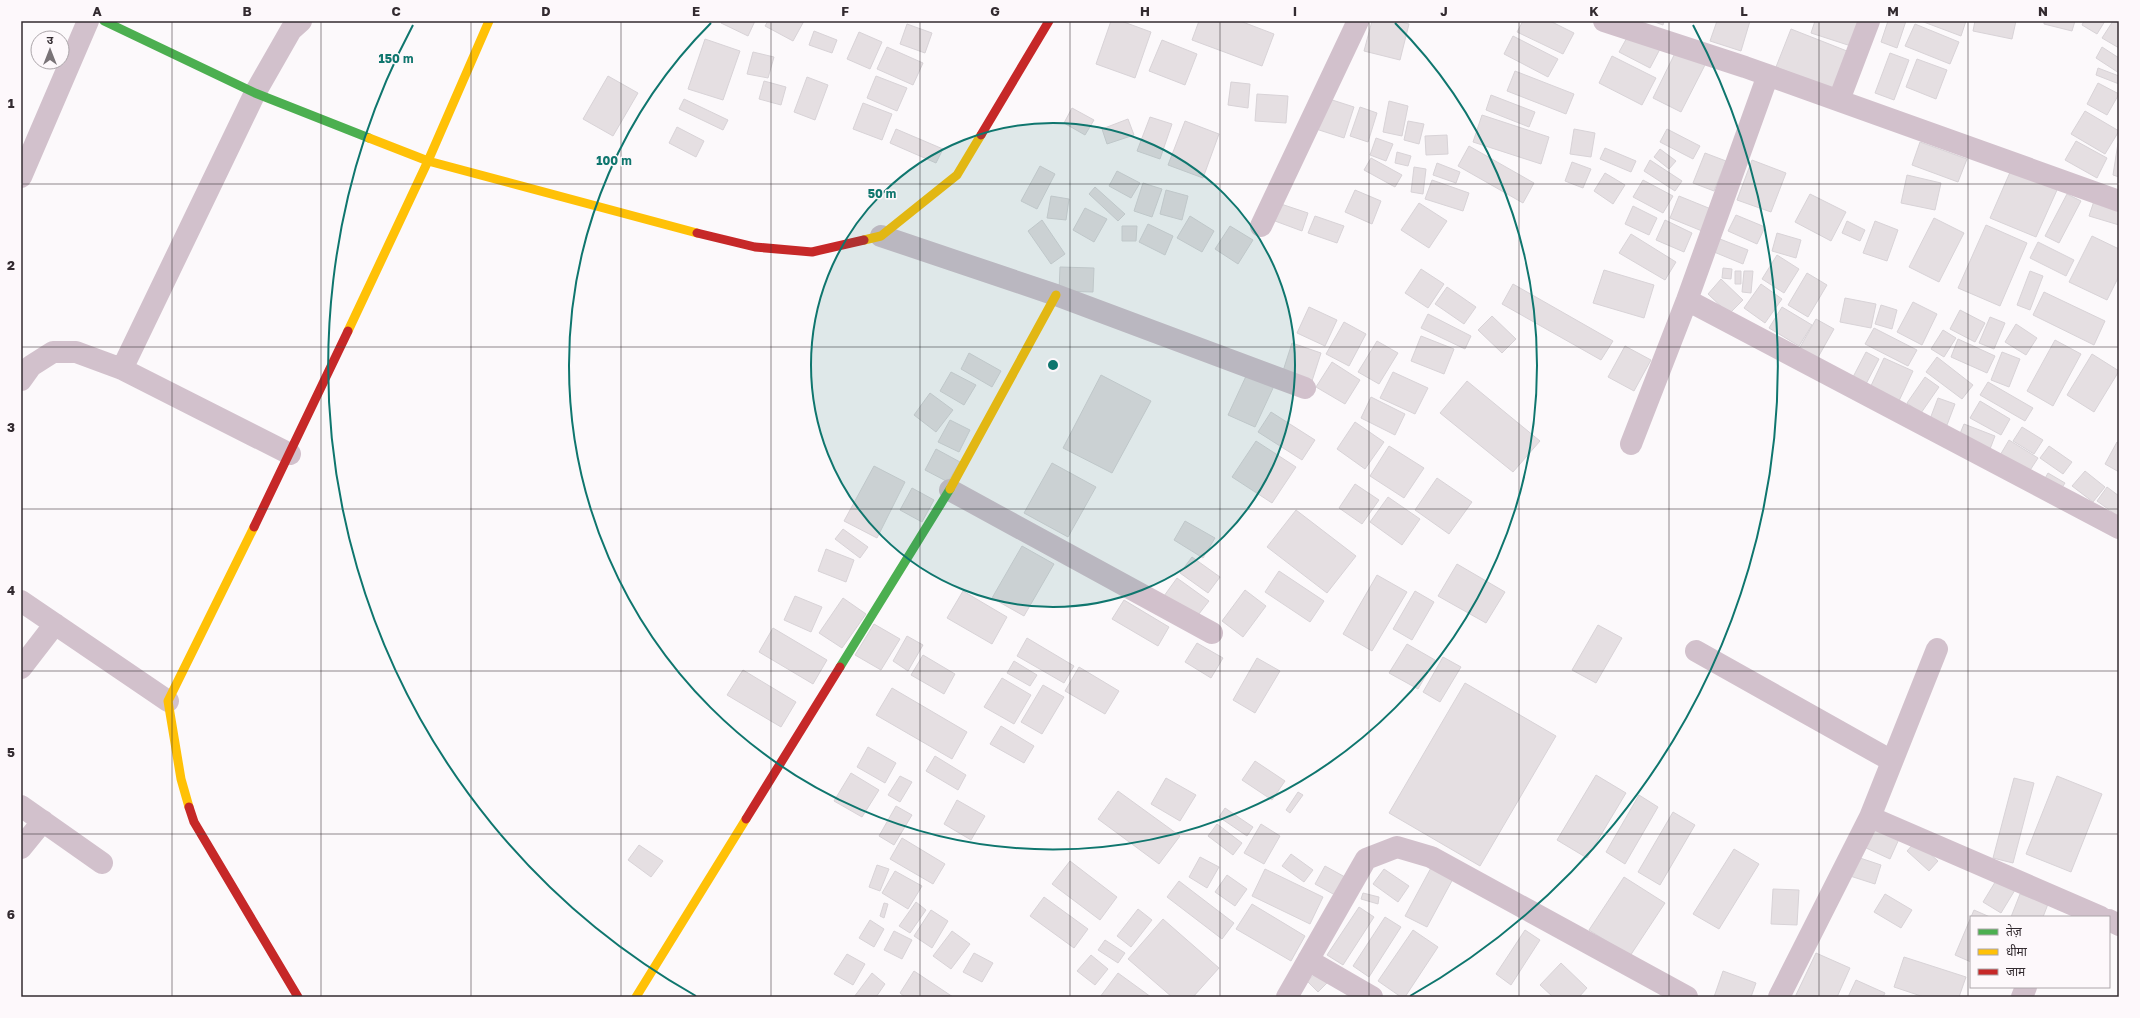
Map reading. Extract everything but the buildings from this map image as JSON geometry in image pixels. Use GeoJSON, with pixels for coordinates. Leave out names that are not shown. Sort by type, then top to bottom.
{"type":"FeatureCollection","features":[{"type":"Feature","properties":{"kind":"street"},"geometry":{"type":"LineString","coordinates":[[21,177],[29,135],[88,21]]}},
{"type":"Feature","properties":{"kind":"street"},"geometry":{"type":"LineString","coordinates":[[104,21],[255,93],[428,161],[648,222],[755,247],[812,252],[881,236],[957,175],[1049,21]]}},
{"type":"Feature","properties":{"kind":"street"},"geometry":{"type":"LineString","coordinates":[[122,369],[255,93],[291,30],[301,21]]}},
{"type":"Feature","properties":{"kind":"street"},"geometry":{"type":"LineString","coordinates":[[298,997],[194,822],[181,779],[168,701],[290,454],[428,161],[489,21]]}},
{"type":"Feature","properties":{"kind":"street"},"geometry":{"type":"LineString","coordinates":[[1261,226],[1358,21]]}},
{"type":"Feature","properties":{"kind":"street"},"geometry":{"type":"LineString","coordinates":[[1604,21],[1768,75],[2119,201]]}},
{"type":"Feature","properties":{"kind":"street"},"geometry":{"type":"LineString","coordinates":[[1839,100],[1869,21]]}},
{"type":"Feature","properties":{"kind":"street"},"geometry":{"type":"LineString","coordinates":[[1631,444],[1687,300],[1768,75]]}},
{"type":"Feature","properties":{"kind":"street"},"geometry":{"type":"LineString","coordinates":[[881,236],[1056,295],[1306,388]]}},
{"type":"Feature","properties":{"kind":"street"},"geometry":{"type":"LineString","coordinates":[[636,997],[950,490],[1056,295]]}},
{"type":"Feature","properties":{"kind":"street"},"geometry":{"type":"LineString","coordinates":[[1687,300],[2119,528]]}},
{"type":"Feature","properties":{"kind":"street"},"geometry":{"type":"LineString","coordinates":[[21,380],[31,366],[53,352],[76,352],[122,369],[290,454]]}},
{"type":"Feature","properties":{"kind":"street"},"geometry":{"type":"LineString","coordinates":[[950,490],[1212,633]]}},
{"type":"Feature","properties":{"kind":"street"},"geometry":{"type":"LineString","coordinates":[[21,601],[168,701]]}},
{"type":"Feature","properties":{"kind":"street"},"geometry":{"type":"LineString","coordinates":[[21,668],[55,624]]}},
{"type":"Feature","properties":{"kind":"street"},"geometry":{"type":"LineString","coordinates":[[1779,997],[1870,818],[1936,649]]}},
{"type":"Feature","properties":{"kind":"street"},"geometry":{"type":"LineString","coordinates":[[1696,651],[1892,761]]}},
{"type":"Feature","properties":{"kind":"street"},"geometry":{"type":"LineString","coordinates":[[21,806],[102,863]]}},
{"type":"Feature","properties":{"kind":"street"},"geometry":{"type":"LineString","coordinates":[[1870,818],[2060,909],[2096,916]]}},
{"type":"Feature","properties":{"kind":"street"},"geometry":{"type":"LineString","coordinates":[[21,848],[43,821]]}},
{"type":"Feature","properties":{"kind":"street"},"geometry":{"type":"LineString","coordinates":[[1287,997],[1366,859],[1397,847],[1431,857],[1687,997]]}},
{"type":"Feature","properties":{"kind":"street"},"geometry":{"type":"LineString","coordinates":[[2110,920],[2119,925]]}},
{"type":"Feature","properties":{"kind":"street"},"geometry":{"type":"LineString","coordinates":[[1308,960],[1372,997]]}},
{"type":"Feature","properties":{"kind":"traffic: fast"},"geometry":{"type":"LineString","coordinates":[[104,21],[255,93],[369,138]]}},
{"type":"Feature","properties":{"kind":"traffic: fast"},"geometry":{"type":"LineString","coordinates":[[840,667],[950,489]]}},
{"type":"Feature","properties":{"kind":"traffic: slow"},"geometry":{"type":"LineString","coordinates":[[348,331],[428,161],[489,21]]}},
{"type":"Feature","properties":{"kind":"traffic: slow"},"geometry":{"type":"LineString","coordinates":[[864,240],[881,236],[957,175],[981,135]]}},
{"type":"Feature","properties":{"kind":"traffic: slow"},"geometry":{"type":"LineString","coordinates":[[369,138],[428,161],[697,233]]}},
{"type":"Feature","properties":{"kind":"traffic: slow"},"geometry":{"type":"LineString","coordinates":[[950,489],[1056,295]]}},
{"type":"Feature","properties":{"kind":"traffic: slow"},"geometry":{"type":"LineString","coordinates":[[189,807],[181,779],[168,701],[254,527]]}},
{"type":"Feature","properties":{"kind":"traffic: slow"},"geometry":{"type":"LineString","coordinates":[[636,997],[746,819]]}},
{"type":"Feature","properties":{"kind":"traffic: jam"},"geometry":{"type":"LineString","coordinates":[[981,135],[1049,21]]}},
{"type":"Feature","properties":{"kind":"traffic: jam"},"geometry":{"type":"LineString","coordinates":[[697,233],[755,247],[812,252],[864,240]]}},
{"type":"Feature","properties":{"kind":"traffic: jam"},"geometry":{"type":"LineString","coordinates":[[254,527],[348,331]]}},
{"type":"Feature","properties":{"kind":"traffic: jam"},"geometry":{"type":"LineString","coordinates":[[746,819],[840,667]]}},
{"type":"Feature","properties":{"kind":"traffic: jam"},"geometry":{"type":"LineString","coordinates":[[189,807],[194,822],[298,997]]}}]}
